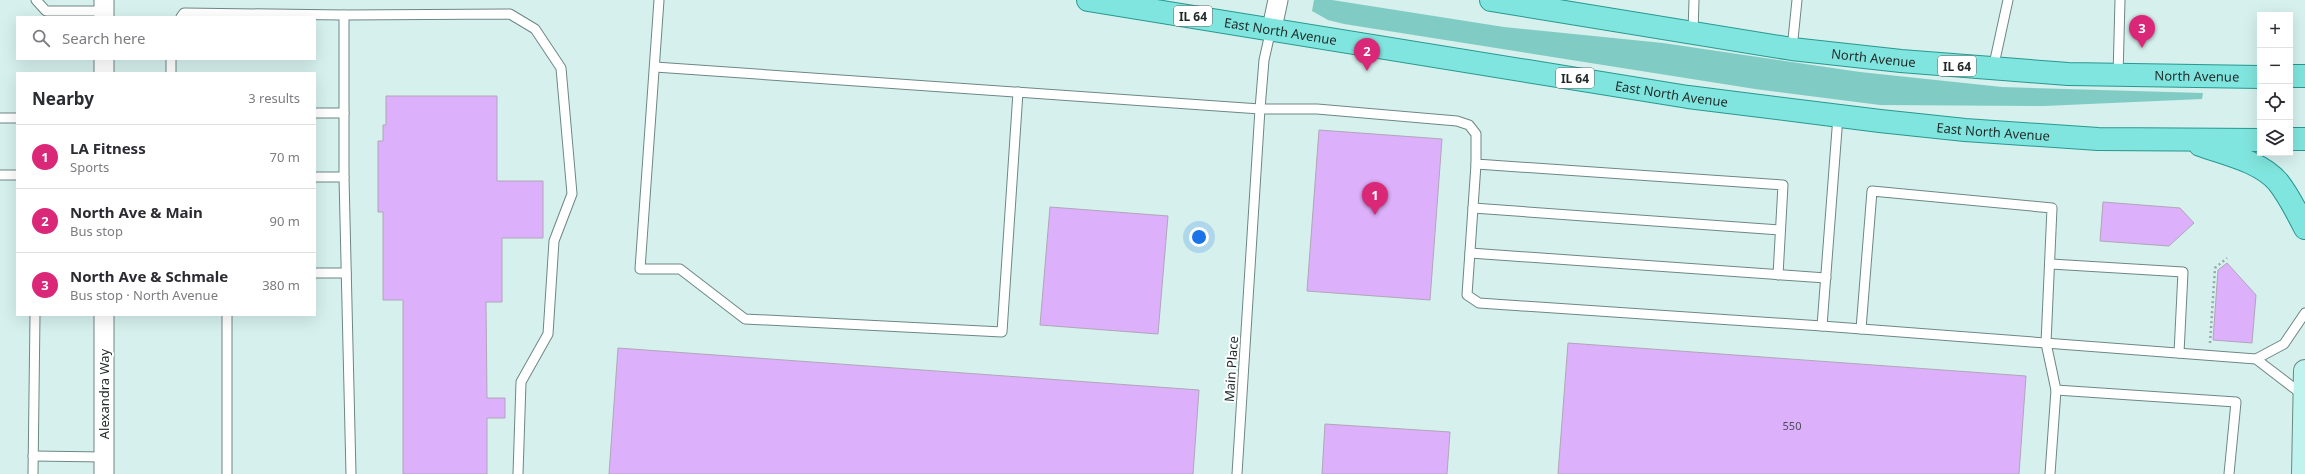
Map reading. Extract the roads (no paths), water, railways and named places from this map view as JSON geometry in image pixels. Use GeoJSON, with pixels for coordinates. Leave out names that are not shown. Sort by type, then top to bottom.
{"type":"FeatureCollection","features":[{"type":"Feature","properties":{"kind":"main road","name":"East North Avenue"},"geometry":{"type":"LineString","coordinates":[[1088,0],[1272,28],[1688,97],[1838,116],[1965,130],[2098,139],[2257,140]]}},
{"type":"Feature","properties":{"kind":"main road","name":"North Avenue"},"geometry":{"type":"LineString","coordinates":[[1491,0],[1792,49],[1993,69],[2118,76],[2257,77]]}},
{"type":"Feature","properties":{"kind":"main road"},"geometry":{"type":"LineString","coordinates":[[2293,76],[2305,76]]}},
{"type":"Feature","properties":{"kind":"main road"},"geometry":{"type":"LineString","coordinates":[[2293,139],[2305,139]]}},
{"type":"Feature","properties":{"kind":"main road"},"geometry":{"type":"LineString","coordinates":[[2185,140],[2248,162],[2277,181],[2288,195],[2305,228]]}},
{"type":"Feature","properties":{"kind":"main road"},"geometry":{"type":"LineString","coordinates":[[2303,474],[2305,371]]}},
{"type":"Feature","properties":{"kind":"street"},"geometry":{"type":"LineString","coordinates":[[1272,28],[1278,0]]}},
{"type":"Feature","properties":{"kind":"street"},"geometry":{"type":"LineString","coordinates":[[104,60],[104,72]]}},
{"type":"Feature","properties":{"kind":"street","name":"Alexandra Way"},"geometry":{"type":"LineString","coordinates":[[104,316],[104,466]]}},
{"type":"Feature","properties":{"kind":"lane"},"geometry":{"type":"LineString","coordinates":[[36,0],[46,11],[104,9]]}},
{"type":"Feature","properties":{"kind":"lane"},"geometry":{"type":"LineString","coordinates":[[45,0],[46,11]]}},
{"type":"Feature","properties":{"kind":"lane"},"geometry":{"type":"LineString","coordinates":[[659,0],[640,269],[680,269],[745,318],[1002,332],[1018,92]]}},
{"type":"Feature","properties":{"kind":"lane"},"geometry":{"type":"LineString","coordinates":[[1693,32],[1694,0]]}},
{"type":"Feature","properties":{"kind":"lane"},"geometry":{"type":"LineString","coordinates":[[1792,49],[1796,0]]}},
{"type":"Feature","properties":{"kind":"lane"},"geometry":{"type":"LineString","coordinates":[[1993,69],[2008,0]]}},
{"type":"Feature","properties":{"kind":"lane"},"geometry":{"type":"LineString","coordinates":[[2118,76],[2120,0]]}},
{"type":"Feature","properties":{"kind":"lane"},"geometry":{"type":"LineString","coordinates":[[182,16],[184,13],[510,14],[535,29],[561,68],[572,194],[554,241],[548,334],[521,382],[518,474]]}},
{"type":"Feature","properties":{"kind":"lane"},"geometry":{"type":"LineString","coordinates":[[344,14],[344,177],[351,474]]}},
{"type":"Feature","properties":{"kind":"lane","name":"Main Place"},"geometry":{"type":"LineString","coordinates":[[1237,474],[1252,265],[1260,109],[1264,60],[1272,28]]}},
{"type":"Feature","properties":{"kind":"lane"},"geometry":{"type":"LineString","coordinates":[[171,60],[171,72]]}},
{"type":"Feature","properties":{"kind":"lane"},"geometry":{"type":"LineString","coordinates":[[654,67],[1260,109],[1317,108],[1457,121],[1469,126],[1476,134],[1476,164],[1467,295],[1479,303],[1822,326],[2256,359],[2284,344],[2305,313]]}},
{"type":"Feature","properties":{"kind":"lane"},"geometry":{"type":"LineString","coordinates":[[316,113],[344,113]]}},
{"type":"Feature","properties":{"kind":"lane"},"geometry":{"type":"LineString","coordinates":[[1822,326],[1838,116]]}},
{"type":"Feature","properties":{"kind":"lane"},"geometry":{"type":"LineString","coordinates":[[0,118],[16,118]]}},
{"type":"Feature","properties":{"kind":"lane"},"geometry":{"type":"LineString","coordinates":[[1476,164],[1783,185],[1778,275]]}},
{"type":"Feature","properties":{"kind":"lane"},"geometry":{"type":"LineString","coordinates":[[0,175],[16,175]]}},
{"type":"Feature","properties":{"kind":"lane"},"geometry":{"type":"LineString","coordinates":[[316,177],[344,177]]}},
{"type":"Feature","properties":{"kind":"lane"},"geometry":{"type":"LineString","coordinates":[[1861,329],[1872,191],[2052,208],[2051,264],[2046,343],[2056,390],[2050,474]]}},
{"type":"Feature","properties":{"kind":"lane"},"geometry":{"type":"LineString","coordinates":[[1473,208],[1780,230]]}},
{"type":"Feature","properties":{"kind":"lane"},"geometry":{"type":"LineString","coordinates":[[1470,253],[1826,278]]}},
{"type":"Feature","properties":{"kind":"lane"},"geometry":{"type":"LineString","coordinates":[[2051,264],[2183,272],[2179,353]]}},
{"type":"Feature","properties":{"kind":"lane"},"geometry":{"type":"LineString","coordinates":[[316,273],[346,273]]}},
{"type":"Feature","properties":{"kind":"lane"},"geometry":{"type":"LineString","coordinates":[[33,474],[35,316]]}},
{"type":"Feature","properties":{"kind":"lane"},"geometry":{"type":"LineString","coordinates":[[226,316],[227,474]]}},
{"type":"Feature","properties":{"kind":"lane"},"geometry":{"type":"LineString","coordinates":[[2256,359],[2304,397]]}},
{"type":"Feature","properties":{"kind":"lane"},"geometry":{"type":"LineString","coordinates":[[2056,390],[2236,402],[2230,474]]}},
{"type":"Feature","properties":{"kind":"lane"},"geometry":{"type":"LineString","coordinates":[[33,456],[104,466]]}},
{"type":"Feature","properties":{"kind":"place","name":"North Ave & Schmale"},"geometry":{"type":"Point","coordinates":[2142,48]}},
{"type":"Feature","properties":{"kind":"place","name":"North Ave & Main"},"geometry":{"type":"Point","coordinates":[1367,71]}},
{"type":"Feature","properties":{"kind":"place","name":"LA Fitness"},"geometry":{"type":"Point","coordinates":[1375,215]}}]}
